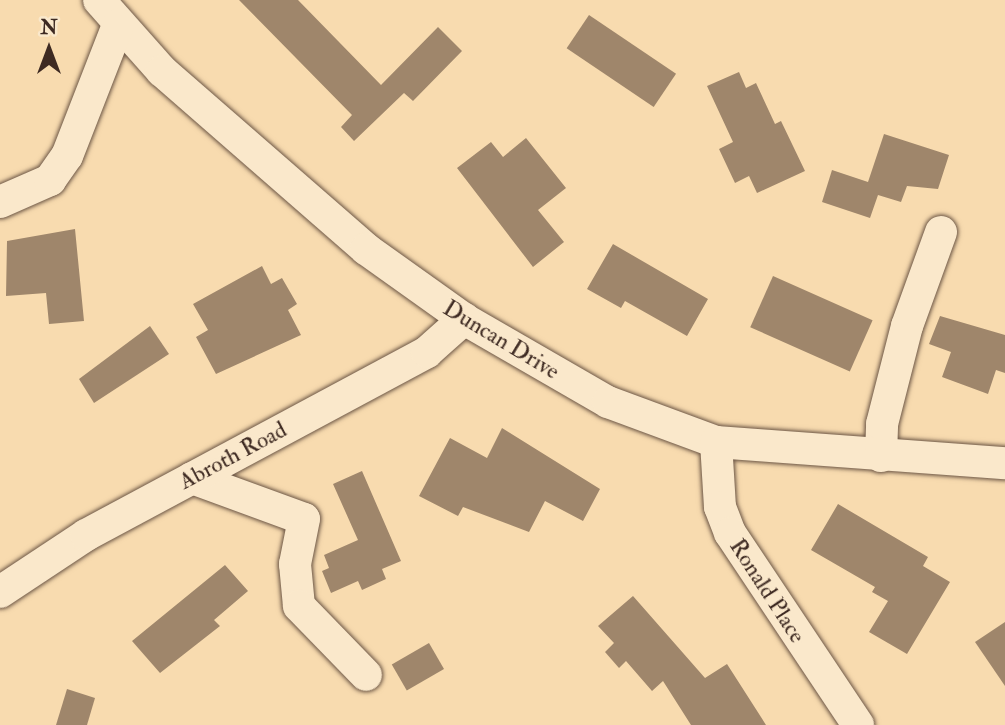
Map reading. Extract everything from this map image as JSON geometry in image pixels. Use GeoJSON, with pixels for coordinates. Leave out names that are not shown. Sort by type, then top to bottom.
{"type":"FeatureCollection","features":[{"type":"Feature","properties":{"kind":"street","name":"Duncan Drive"},"geometry":{"type":"LineString","coordinates":[[99,0],[118,25],[366,249],[464,319],[608,402],[716,442],[1005,463]]}},
{"type":"Feature","properties":{"kind":"street"},"geometry":{"type":"LineString","coordinates":[[0,202],[50,180],[67,156],[118,25]]}},
{"type":"Feature","properties":{"kind":"street"},"geometry":{"type":"LineString","coordinates":[[881,456],[882,424],[907,326],[941,232]]}},
{"type":"Feature","properties":{"kind":"street","name":"Abroth Road"},"geometry":{"type":"LineString","coordinates":[[0,592],[86,535],[427,352],[464,319]]}},
{"type":"Feature","properties":{"kind":"street","name":"Ronald Place"},"geometry":{"type":"LineString","coordinates":[[716,442],[720,507],[730,533],[858,725]]}},
{"type":"Feature","properties":{"kind":"street"},"geometry":{"type":"LineString","coordinates":[[192,478],[304,519],[295,564],[299,606],[366,675]]}},
{"type":"Feature","properties":{"kind":"building"},"geometry":{"type":"Polygon","coordinates":[[[239,0],[298,0],[381,85],[438,27],[462,51],[413,101],[404,93],[354,141],[341,127],[352,115],[239,0]]]}},
{"type":"Feature","properties":{"kind":"building"},"geometry":{"type":"Polygon","coordinates":[[[589,15],[676,74],[654,107],[567,48],[589,15]]]}},
{"type":"Feature","properties":{"kind":"building"},"geometry":{"type":"Polygon","coordinates":[[[739,72],[746,88],[756,83],[775,124],[781,121],[805,171],[757,193],[749,176],[735,183],[719,149],[733,142],[707,86],[739,72]]]}},
{"type":"Feature","properties":{"kind":"building"},"geometry":{"type":"Polygon","coordinates":[[[884,134],[949,155],[938,189],[907,186],[901,202],[878,195],[870,218],[822,202],[832,170],[868,182],[884,134]]]}},
{"type":"Feature","properties":{"kind":"building"},"geometry":{"type":"Polygon","coordinates":[[[526,138],[566,188],[538,210],[564,242],[533,267],[457,168],[491,142],[503,157],[526,138]]]}},
{"type":"Feature","properties":{"kind":"building"},"geometry":{"type":"Polygon","coordinates":[[[75,229],[84,321],[49,324],[46,293],[6,296],[7,241],[75,229]]]}},
{"type":"Feature","properties":{"kind":"building"},"geometry":{"type":"Polygon","coordinates":[[[613,244],[708,299],[687,336],[625,301],[621,308],[587,289],[613,244]]]}},
{"type":"Feature","properties":{"kind":"building"},"geometry":{"type":"Polygon","coordinates":[[[262,266],[271,284],[282,278],[297,304],[288,310],[301,335],[216,374],[196,337],[208,330],[193,304],[262,266]]]}},
{"type":"Feature","properties":{"kind":"building"},"geometry":{"type":"Polygon","coordinates":[[[773,276],[873,320],[850,371],[750,327],[773,276]]]}},
{"type":"Feature","properties":{"kind":"building"},"geometry":{"type":"Polygon","coordinates":[[[940,316],[1005,335],[1005,373],[996,370],[988,394],[942,377],[951,352],[929,344],[940,316]]]}},
{"type":"Feature","properties":{"kind":"building"},"geometry":{"type":"Polygon","coordinates":[[[150,326],[169,354],[94,403],[79,379],[150,326]]]}},
{"type":"Feature","properties":{"kind":"building"},"geometry":{"type":"Polygon","coordinates":[[[502,428],[600,489],[583,521],[545,501],[529,532],[463,507],[458,516],[419,496],[450,438],[487,458],[502,428]]]}},
{"type":"Feature","properties":{"kind":"building"},"geometry":{"type":"Polygon","coordinates":[[[362,471],[401,561],[382,569],[386,579],[362,590],[358,581],[331,593],[322,571],[329,568],[324,555],[358,540],[333,484],[362,471]]]}},
{"type":"Feature","properties":{"kind":"building"},"geometry":{"type":"Polygon","coordinates":[[[838,504],[928,557],[923,566],[950,582],[907,654],[869,632],[888,601],[872,592],[875,587],[811,550],[838,504]]]}},
{"type":"Feature","properties":{"kind":"building"},"geometry":{"type":"Polygon","coordinates":[[[225,565],[248,591],[214,620],[220,626],[160,673],[132,641],[225,565]]]}},
{"type":"Feature","properties":{"kind":"building"},"geometry":{"type":"Polygon","coordinates":[[[633,596],[705,678],[727,664],[766,725],[691,725],[663,681],[652,691],[626,661],[619,668],[605,652],[614,643],[598,626],[633,596]]]}},
{"type":"Feature","properties":{"kind":"building"},"geometry":{"type":"Polygon","coordinates":[[[1005,622],[1005,686],[975,642],[1005,622]]]}},
{"type":"Feature","properties":{"kind":"building"},"geometry":{"type":"Polygon","coordinates":[[[429,643],[444,669],[407,690],[392,664],[429,643]]]}},
{"type":"Feature","properties":{"kind":"building"},"geometry":{"type":"Polygon","coordinates":[[[67,689],[95,698],[87,725],[56,725],[67,689]]]}}]}
